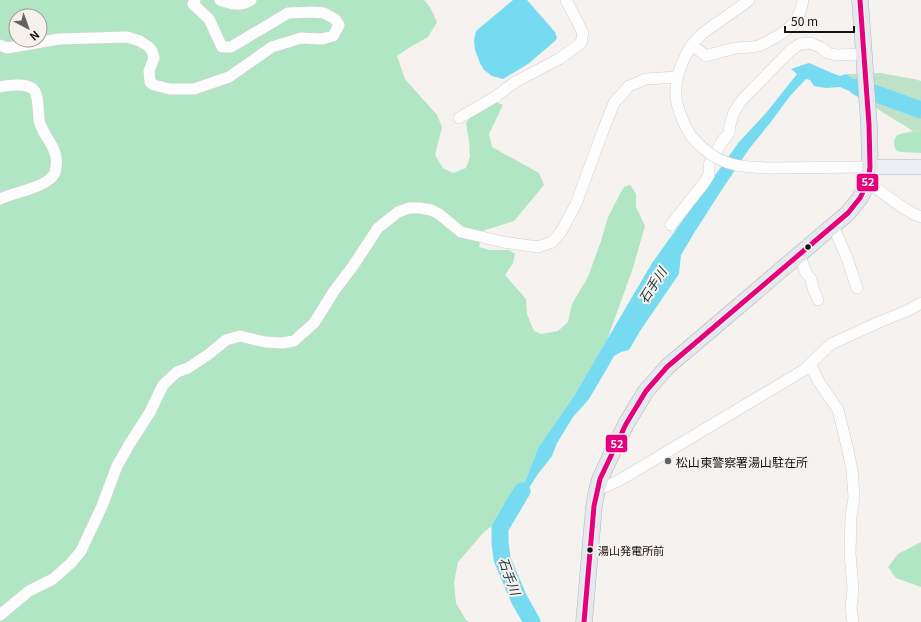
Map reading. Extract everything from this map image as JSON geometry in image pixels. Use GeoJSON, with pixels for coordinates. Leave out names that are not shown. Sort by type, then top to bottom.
{"type":"FeatureCollection","features":[{"type":"Feature","properties":{"kind":"highway"},"geometry":{"type":"LineString","coordinates":[[583,622],[597,490],[605,468],[626,424],[646,391],[667,367],[848,213],[860,198],[869,175],[869,125],[860,0]]}},
{"type":"Feature","properties":{"kind":"main road"},"geometry":{"type":"LineString","coordinates":[[869,175],[921,167]]}},
{"type":"Feature","properties":{"kind":"street"},"geometry":{"type":"LineString","coordinates":[[0,45],[7,48],[59,39],[127,37],[140,41],[152,51],[154,58],[149,71],[150,82],[154,85],[170,89],[194,90],[229,76],[272,47],[301,38],[322,39],[333,36],[339,25],[335,19],[324,13],[288,13],[231,47],[222,47],[209,19],[193,4],[195,0]]}},
{"type":"Feature","properties":{"kind":"street"},"geometry":{"type":"LineString","coordinates":[[220,0],[232,5],[246,3],[251,0]]}},
{"type":"Feature","properties":{"kind":"street"},"geometry":{"type":"LineString","coordinates":[[459,118],[495,97],[515,82],[559,59],[581,43],[583,33],[566,0]]}},
{"type":"Feature","properties":{"kind":"street"},"geometry":{"type":"LineString","coordinates":[[749,0],[701,35],[685,55],[677,77],[676,95],[684,123],[691,136],[704,149],[716,158],[728,164],[744,167],[869,175],[901,206],[921,217]]}},
{"type":"Feature","properties":{"kind":"street"},"geometry":{"type":"LineString","coordinates":[[692,45],[706,56],[736,48],[759,46],[772,40],[791,27],[797,19],[803,0]]}},
{"type":"Feature","properties":{"kind":"street"},"geometry":{"type":"LineString","coordinates":[[671,225],[709,175],[709,165],[728,133],[734,112],[742,100],[791,50],[800,44],[810,43],[820,47],[828,53],[864,58]]}},
{"type":"Feature","properties":{"kind":"street"},"geometry":{"type":"LineString","coordinates":[[0,615],[29,591],[53,579],[71,564],[81,551],[102,506],[117,466],[150,412],[163,386],[177,372],[193,365],[226,340],[240,336],[265,342],[282,344],[294,341],[314,323],[334,291],[353,266],[378,228],[398,212],[409,208],[431,210],[439,214],[461,232],[503,242],[538,247],[552,242],[561,232],[576,204],[614,103],[629,86],[640,81],[646,79],[677,77]]}},
{"type":"Feature","properties":{"kind":"street"},"geometry":{"type":"LineString","coordinates":[[0,87],[12,84],[27,86],[33,89],[38,96],[38,111],[41,125],[54,149],[57,160],[55,173],[49,180],[23,192],[8,195],[0,199]]}},
{"type":"Feature","properties":{"kind":"street"},"geometry":{"type":"LineString","coordinates":[[833,226],[847,258],[857,288]]}},
{"type":"Feature","properties":{"kind":"street"},"geometry":{"type":"LineString","coordinates":[[797,256],[811,279],[818,300]]}},
{"type":"Feature","properties":{"kind":"street"},"geometry":{"type":"LineString","coordinates":[[597,490],[620,480],[804,370],[831,344],[909,310],[921,303]]}},
{"type":"Feature","properties":{"kind":"street"},"geometry":{"type":"LineString","coordinates":[[810,364],[838,410],[852,470],[854,497],[851,517],[850,554],[853,588],[850,608],[853,622]]}},
{"type":"Feature","properties":{"kind":"green space"},"geometry":{"type":"Polygon","coordinates":[[[0,0],[424,0],[430,7],[437,22],[428,37],[397,56],[405,79],[437,115],[442,127],[435,155],[443,168],[453,173],[466,168],[470,157],[466,123],[471,116],[496,102],[503,105],[489,134],[492,147],[539,173],[544,185],[514,221],[482,231],[479,247],[490,250],[509,250],[515,254],[513,263],[505,275],[526,299],[527,314],[534,331],[541,334],[558,331],[568,322],[572,304],[588,277],[608,217],[624,187],[630,185],[636,194],[636,207],[645,226],[633,268],[607,340],[574,396],[538,448],[527,477],[511,511],[484,532],[458,562],[454,582],[456,603],[466,620],[469,622],[0,622],[0,0]]]}},
{"type":"Feature","properties":{"kind":"green space"},"geometry":{"type":"Polygon","coordinates":[[[880,73],[921,81],[921,132],[913,131],[847,90],[877,95],[846,74],[880,73]]]}},
{"type":"Feature","properties":{"kind":"green space"},"geometry":{"type":"Polygon","coordinates":[[[913,131],[921,132],[921,153],[897,151],[894,143],[897,135],[913,131]]]}},
{"type":"Feature","properties":{"kind":"green space"},"geometry":{"type":"Polygon","coordinates":[[[921,542],[921,587],[896,578],[888,567],[898,554],[921,542]]]}},
{"type":"Feature","properties":{"kind":"water"},"geometry":{"type":"Polygon","coordinates":[[[513,0],[527,0],[555,32],[557,38],[528,64],[503,79],[492,76],[484,70],[475,50],[474,40],[476,31],[513,0]]]}},
{"type":"Feature","properties":{"kind":"water"},"geometry":{"type":"Polygon","coordinates":[[[809,63],[840,76],[846,74],[879,96],[847,90],[840,87],[826,88],[814,86],[810,80],[806,79],[790,96],[749,149],[694,233],[681,255],[679,274],[640,331],[629,350],[614,356],[589,399],[573,417],[557,443],[552,456],[523,497],[511,511],[527,477],[538,448],[574,396],[652,263],[739,142],[766,113],[797,74],[791,69],[809,63]]]}},
{"type":"Feature","properties":{"kind":"waterway","name":"石手川"},"geometry":{"type":"LineString","coordinates":[[857,87],[921,110]]}},
{"type":"Feature","properties":{"kind":"waterway","name":"石手川"},"geometry":{"type":"LineString","coordinates":[[522,491],[500,528],[500,542],[502,559],[519,599],[532,622]]}},
{"type":"Feature","properties":{"kind":"transit line","name":"52"},"geometry":{"type":"LineString","coordinates":[[584,622],[594,506],[600,479],[626,424],[646,391],[667,367],[848,213],[860,198],[868,182],[870,167],[869,125],[860,0]]}},
{"type":"Feature","properties":{"kind":"place","name":"松山東警察署湯山駐在所"},"geometry":{"type":"Point","coordinates":[668,461]}},
{"type":"Feature","properties":{"kind":"place","name":"湯山発電所前"},"geometry":{"type":"Point","coordinates":[590,550]}}]}
